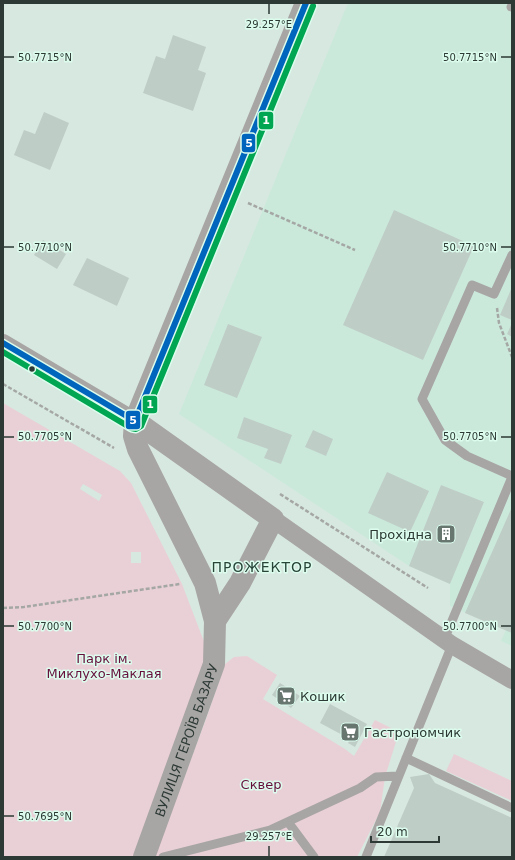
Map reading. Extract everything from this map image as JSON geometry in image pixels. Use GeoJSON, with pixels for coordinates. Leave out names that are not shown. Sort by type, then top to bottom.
{"type":"FeatureCollection","features":[{"type":"Feature","properties":{"kind":"street"},"geometry":{"type":"LineString","coordinates":[[135,421],[306,3]]}},
{"type":"Feature","properties":{"kind":"street"},"geometry":{"type":"LineString","coordinates":[[3,342],[135,421],[448,642],[512,680]]}},
{"type":"Feature","properties":{"kind":"street","name":"ВУЛИЦЯ ГЕРОЇВ БАЗАРУ"},"geometry":{"type":"LineString","coordinates":[[135,421],[134,436],[138,449],[205,583],[215,621],[214,664],[144,857]]}},
{"type":"Feature","properties":{"kind":"street"},"geometry":{"type":"LineString","coordinates":[[215,621],[240,583],[273,519]]}},
{"type":"Feature","properties":{"kind":"lane"},"geometry":{"type":"LineString","coordinates":[[366,857],[406,758],[448,642],[512,477],[467,456],[445,440],[422,399],[472,285],[494,294],[512,255]]}},
{"type":"Feature","properties":{"kind":"lane"},"geometry":{"type":"LineString","coordinates":[[406,758],[512,808]]}},
{"type":"Feature","properties":{"kind":"lane"},"geometry":{"type":"LineString","coordinates":[[163,857],[270,830],[360,788],[376,777],[398,776]]}},
{"type":"Feature","properties":{"kind":"lane"},"geometry":{"type":"LineString","coordinates":[[288,822],[314,857]]}},
{"type":"Feature","properties":{"kind":"path"},"geometry":{"type":"LineString","coordinates":[[246,202],[355,250]]}},
{"type":"Feature","properties":{"kind":"path"},"geometry":{"type":"LineString","coordinates":[[494,294],[499,323],[512,357]]}},
{"type":"Feature","properties":{"kind":"path"},"geometry":{"type":"LineString","coordinates":[[3,384],[148,468]]}},
{"type":"Feature","properties":{"kind":"path"},"geometry":{"type":"LineString","coordinates":[[280,494],[428,588]]}},
{"type":"Feature","properties":{"kind":"path"},"geometry":{"type":"LineString","coordinates":[[3,608],[24,607],[182,584],[205,583]]}},
{"type":"Feature","properties":{"kind":"shaded area"},"geometry":{"type":"Polygon","coordinates":[[[348,3],[512,3],[512,646],[501,641],[506,630],[450,606],[450,584],[409,566],[179,414],[348,3]]]}},
{"type":"Feature","properties":{"kind":"green space","name":"Парк ім. Миклухо-Маклая"},"geometry":{"type":"Polygon","coordinates":[[[3,403],[120,471],[131,483],[182,584],[213,665],[142,857],[3,857],[3,403]],[[83,484],[80,489],[99,501],[102,495],[83,484]],[[131,552],[131,563],[141,563],[141,552],[131,552]]]}},
{"type":"Feature","properties":{"kind":"green space","name":"Сквер"},"geometry":{"type":"Polygon","coordinates":[[[247,656],[277,675],[263,699],[354,756],[375,720],[399,732],[385,777],[380,812],[357,857],[154,857],[225,664],[234,657],[247,656]]]}},
{"type":"Feature","properties":{"kind":"green space"},"geometry":{"type":"Polygon","coordinates":[[[454,754],[512,781],[512,801],[446,771],[454,754]]]}},
{"type":"Feature","properties":{"kind":"building"},"geometry":{"type":"Polygon","coordinates":[[[173,35],[206,47],[198,70],[206,73],[193,111],[143,93],[156,56],[165,59],[173,35]]]}},
{"type":"Feature","properties":{"kind":"building"},"geometry":{"type":"Polygon","coordinates":[[[44,112],[69,123],[50,170],[14,155],[24,130],[35,134],[44,112]]]}},
{"type":"Feature","properties":{"kind":"building"},"geometry":{"type":"Polygon","coordinates":[[[394,210],[474,246],[423,360],[343,325],[394,210]]]}},
{"type":"Feature","properties":{"kind":"building"},"geometry":{"type":"Polygon","coordinates":[[[43,240],[66,254],[57,269],[34,255],[43,240]]]}},
{"type":"Feature","properties":{"kind":"building"},"geometry":{"type":"Polygon","coordinates":[[[87,258],[129,278],[117,306],[73,285],[87,258]]]}},
{"type":"Feature","properties":{"kind":"building"},"geometry":{"type":"Polygon","coordinates":[[[512,287],[512,320],[500,315],[512,287]]]}},
{"type":"Feature","properties":{"kind":"building"},"geometry":{"type":"Polygon","coordinates":[[[512,323],[512,337],[507,334],[512,323]]]}},
{"type":"Feature","properties":{"kind":"building"},"geometry":{"type":"Polygon","coordinates":[[[228,324],[262,337],[237,398],[204,385],[228,324]]]}},
{"type":"Feature","properties":{"kind":"building"},"geometry":{"type":"Polygon","coordinates":[[[244,417],[292,435],[281,464],[264,458],[268,449],[237,438],[244,417]]]}},
{"type":"Feature","properties":{"kind":"building"},"geometry":{"type":"Polygon","coordinates":[[[313,430],[333,439],[326,456],[305,447],[313,430]]]}},
{"type":"Feature","properties":{"kind":"building"},"geometry":{"type":"Polygon","coordinates":[[[387,472],[429,491],[410,532],[368,513],[387,472]]]}},
{"type":"Feature","properties":{"kind":"building","name":"Прохідна"},"geometry":{"type":"Polygon","coordinates":[[[441,485],[484,502],[450,584],[409,566],[441,485]]]}},
{"type":"Feature","properties":{"kind":"building"},"geometry":{"type":"Polygon","coordinates":[[[512,507],[512,633],[465,613],[512,507]]]}},
{"type":"Feature","properties":{"kind":"building","name":"Кошик"},"geometry":{"type":"Polygon","coordinates":[[[280,683],[300,696],[291,708],[272,695],[280,683]]]}},
{"type":"Feature","properties":{"kind":"building","name":"Гастрономчик"},"geometry":{"type":"Polygon","coordinates":[[[330,704],[367,724],[355,747],[348,743],[350,739],[320,723],[330,704]]]}},
{"type":"Feature","properties":{"kind":"building"},"geometry":{"type":"Polygon","coordinates":[[[429,774],[435,783],[512,818],[512,857],[384,857],[414,788],[410,777],[429,774]]]}},
{"type":"Feature","properties":{"kind":"transit line","name":"5"},"geometry":{"type":"LineString","coordinates":[[3,343],[135,421],[306,3]]}},
{"type":"Feature","properties":{"kind":"transit line","name":"1"},"geometry":{"type":"LineString","coordinates":[[3,352],[131,428],[136,429],[141,426],[313,6]]}},
{"type":"Feature","properties":{"kind":"place","name":"Прохідна"},"geometry":{"type":"Point","coordinates":[446,534]}},
{"type":"Feature","properties":{"kind":"place","name":"Кошик"},"geometry":{"type":"Point","coordinates":[286,696]}},
{"type":"Feature","properties":{"kind":"place","name":"Гастрономчик"},"geometry":{"type":"Point","coordinates":[350,732]}},
{"type":"Feature","properties":{"kind":"district","name":"ПРОЖЕКТОР"},"geometry":{"type":"Point","coordinates":[262,567]}}]}
